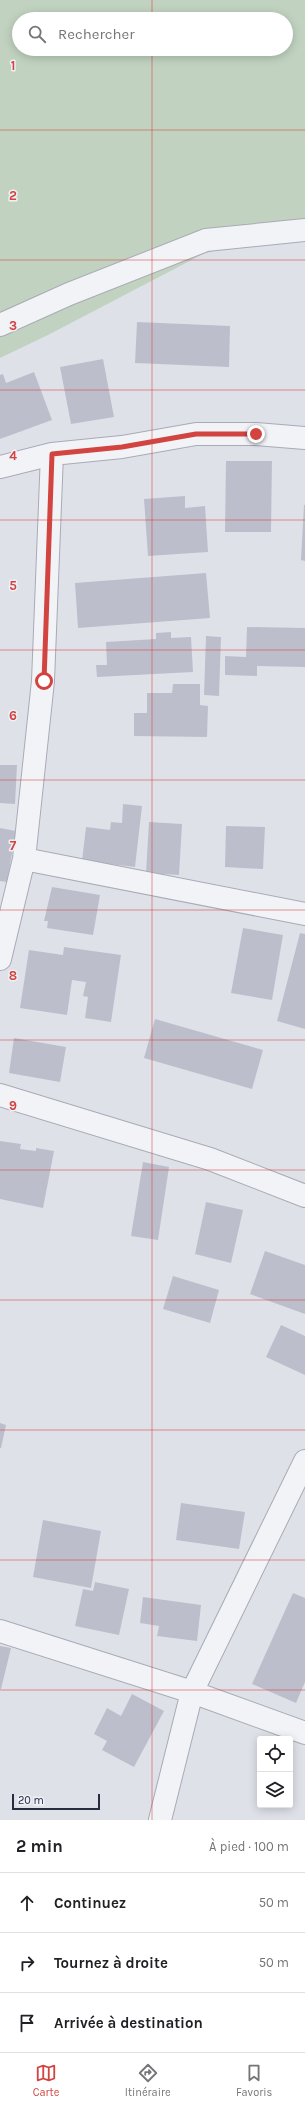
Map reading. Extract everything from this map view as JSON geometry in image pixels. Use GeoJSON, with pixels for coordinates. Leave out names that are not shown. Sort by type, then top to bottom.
{"type":"FeatureCollection","features":[{"type":"Feature","properties":{"kind":"street"},"geometry":{"type":"LineString","coordinates":[[0,324],[206,240],[305,230]]}},
{"type":"Feature","properties":{"kind":"street"},"geometry":{"type":"LineString","coordinates":[[0,467],[52,454],[122,447],[196,434],[256,434],[305,438]]}},
{"type":"Feature","properties":{"kind":"street"},"geometry":{"type":"LineString","coordinates":[[0,959],[24,859],[44,681],[52,454]]}},
{"type":"Feature","properties":{"kind":"street"},"geometry":{"type":"LineString","coordinates":[[24,859],[305,914]]}},
{"type":"Feature","properties":{"kind":"street"},"geometry":{"type":"LineString","coordinates":[[0,1095],[210,1158],[305,1196]]}},
{"type":"Feature","properties":{"kind":"street"},"geometry":{"type":"LineString","coordinates":[[160,1820],[192,1692],[305,1461]]}},
{"type":"Feature","properties":{"kind":"street"},"geometry":{"type":"LineString","coordinates":[[0,1631],[192,1692],[305,1733]]}},
{"type":"Feature","properties":{"kind":"green space"},"geometry":{"type":"Polygon","coordinates":[[[0,0],[305,0],[305,233],[205,253],[48,335],[0,358],[0,0]]]}},
{"type":"Feature","properties":{"kind":"building"},"geometry":{"type":"Polygon","coordinates":[[[137,322],[230,326],[229,367],[135,363],[137,322]]]}},
{"type":"Feature","properties":{"kind":"building"},"geometry":{"type":"Polygon","coordinates":[[[103,359],[114,417],[71,424],[60,367],[103,359]]]}},
{"type":"Feature","properties":{"kind":"building"},"geometry":{"type":"Polygon","coordinates":[[[34,372],[52,420],[0,439],[0,375],[3,374],[6,383],[34,372]]]}},
{"type":"Feature","properties":{"kind":"building"},"geometry":{"type":"Polygon","coordinates":[[[226,461],[272,461],[271,532],[225,532],[226,461]]]}},
{"type":"Feature","properties":{"kind":"building"},"geometry":{"type":"Polygon","coordinates":[[[185,496],[185,508],[205,506],[208,552],[148,556],[144,499],[185,496]]]}},
{"type":"Feature","properties":{"kind":"building"},"geometry":{"type":"Polygon","coordinates":[[[305,505],[305,561],[301,560],[305,505]]]}},
{"type":"Feature","properties":{"kind":"building"},"geometry":{"type":"Polygon","coordinates":[[[206,573],[210,618],[78,628],[75,583],[206,573]]]}},
{"type":"Feature","properties":{"kind":"building"},"geometry":{"type":"Polygon","coordinates":[[[247,627],[305,628],[305,667],[257,666],[257,676],[225,675],[225,656],[246,657],[247,627]]]}},
{"type":"Feature","properties":{"kind":"building"},"geometry":{"type":"Polygon","coordinates":[[[171,632],[171,638],[191,637],[193,672],[97,677],[96,665],[107,665],[106,642],[156,639],[156,633],[171,632]]]}},
{"type":"Feature","properties":{"kind":"building"},"geometry":{"type":"Polygon","coordinates":[[[206,636],[221,637],[219,696],[204,695],[206,636]]]}},
{"type":"Feature","properties":{"kind":"building"},"geometry":{"type":"Polygon","coordinates":[[[173,684],[200,684],[200,705],[208,706],[207,737],[134,736],[134,713],[147,713],[147,693],[172,693],[173,684]]]}},
{"type":"Feature","properties":{"kind":"building"},"geometry":{"type":"Polygon","coordinates":[[[0,765],[17,765],[15,804],[0,803],[0,765]]]}},
{"type":"Feature","properties":{"kind":"building"},"geometry":{"type":"Polygon","coordinates":[[[123,804],[142,806],[135,867],[82,861],[86,827],[110,830],[111,822],[122,823],[123,804]]]}},
{"type":"Feature","properties":{"kind":"building"},"geometry":{"type":"Polygon","coordinates":[[[149,822],[182,824],[179,875],[146,873],[149,822]]]}},
{"type":"Feature","properties":{"kind":"building"},"geometry":{"type":"Polygon","coordinates":[[[226,826],[265,827],[263,869],[225,867],[226,826]]]}},
{"type":"Feature","properties":{"kind":"building"},"geometry":{"type":"Polygon","coordinates":[[[0,828],[16,831],[7,882],[0,881],[0,828]]]}},
{"type":"Feature","properties":{"kind":"building"},"geometry":{"type":"Polygon","coordinates":[[[52,887],[100,895],[93,935],[47,928],[48,921],[44,921],[52,887]]]}},
{"type":"Feature","properties":{"kind":"building"},"geometry":{"type":"Polygon","coordinates":[[[243,928],[283,935],[272,1000],[231,993],[243,928]]]}},
{"type":"Feature","properties":{"kind":"building"},"geometry":{"type":"Polygon","coordinates":[[[300,933],[305,934],[305,1029],[277,1021],[300,933]]]}},
{"type":"Feature","properties":{"kind":"building"},"geometry":{"type":"Polygon","coordinates":[[[64,947],[121,955],[111,1022],[85,1018],[88,997],[83,996],[86,982],[72,980],[67,1015],[20,1008],[29,950],[63,955],[64,947]]]}},
{"type":"Feature","properties":{"kind":"building"},"geometry":{"type":"Polygon","coordinates":[[[155,1019],[263,1050],[252,1089],[144,1058],[155,1019]]]}},
{"type":"Feature","properties":{"kind":"building"},"geometry":{"type":"Polygon","coordinates":[[[14,1038],[66,1047],[60,1082],[9,1073],[14,1038]]]}},
{"type":"Feature","properties":{"kind":"building"},"geometry":{"type":"Polygon","coordinates":[[[0,1141],[21,1144],[20,1149],[36,1151],[36,1148],[54,1151],[43,1208],[0,1199],[0,1141]]]}},
{"type":"Feature","properties":{"kind":"building"},"geometry":{"type":"Polygon","coordinates":[[[143,1162],[169,1167],[158,1240],[131,1236],[143,1162]]]}},
{"type":"Feature","properties":{"kind":"building"},"geometry":{"type":"Polygon","coordinates":[[[206,1202],[243,1210],[231,1263],[195,1254],[206,1202]]]}},
{"type":"Feature","properties":{"kind":"building"},"geometry":{"type":"Polygon","coordinates":[[[265,1251],[305,1265],[305,1314],[250,1294],[265,1251]]]}},
{"type":"Feature","properties":{"kind":"building"},"geometry":{"type":"Polygon","coordinates":[[[173,1276],[219,1290],[210,1323],[163,1309],[173,1276]]]}},
{"type":"Feature","properties":{"kind":"building"},"geometry":{"type":"Polygon","coordinates":[[[281,1325],[305,1336],[305,1375],[266,1357],[281,1325]]]}},
{"type":"Feature","properties":{"kind":"building"},"geometry":{"type":"Polygon","coordinates":[[[0,1423],[6,1425],[1,1448],[0,1448],[0,1423]]]}},
{"type":"Feature","properties":{"kind":"building"},"geometry":{"type":"Polygon","coordinates":[[[181,1503],[245,1512],[239,1549],[176,1540],[181,1503]]]}},
{"type":"Feature","properties":{"kind":"building"},"geometry":{"type":"Polygon","coordinates":[[[43,1520],[101,1531],[91,1588],[33,1577],[43,1520]]]}},
{"type":"Feature","properties":{"kind":"building"},"geometry":{"type":"Polygon","coordinates":[[[95,1582],[129,1589],[119,1635],[75,1626],[83,1589],[93,1591],[95,1582]]]}},
{"type":"Feature","properties":{"kind":"building"},"geometry":{"type":"Polygon","coordinates":[[[293,1593],[305,1598],[305,1682],[296,1703],[252,1684],[293,1593]]]}},
{"type":"Feature","properties":{"kind":"building"},"geometry":{"type":"Polygon","coordinates":[[[143,1597],[201,1605],[197,1641],[157,1636],[159,1626],[140,1623],[143,1597]]]}},
{"type":"Feature","properties":{"kind":"building"},"geometry":{"type":"Polygon","coordinates":[[[0,1646],[11,1648],[1,1689],[0,1689],[0,1646]]]}},
{"type":"Feature","properties":{"kind":"building"},"geometry":{"type":"Polygon","coordinates":[[[132,1694],[164,1711],[134,1767],[102,1750],[107,1741],[94,1734],[107,1708],[121,1716],[132,1694]]]}},
{"type":"Feature","properties":{"kind":"route"},"geometry":{"type":"LineString","coordinates":[[44,681],[52,454],[122,447],[196,434],[256,434]]}}]}
